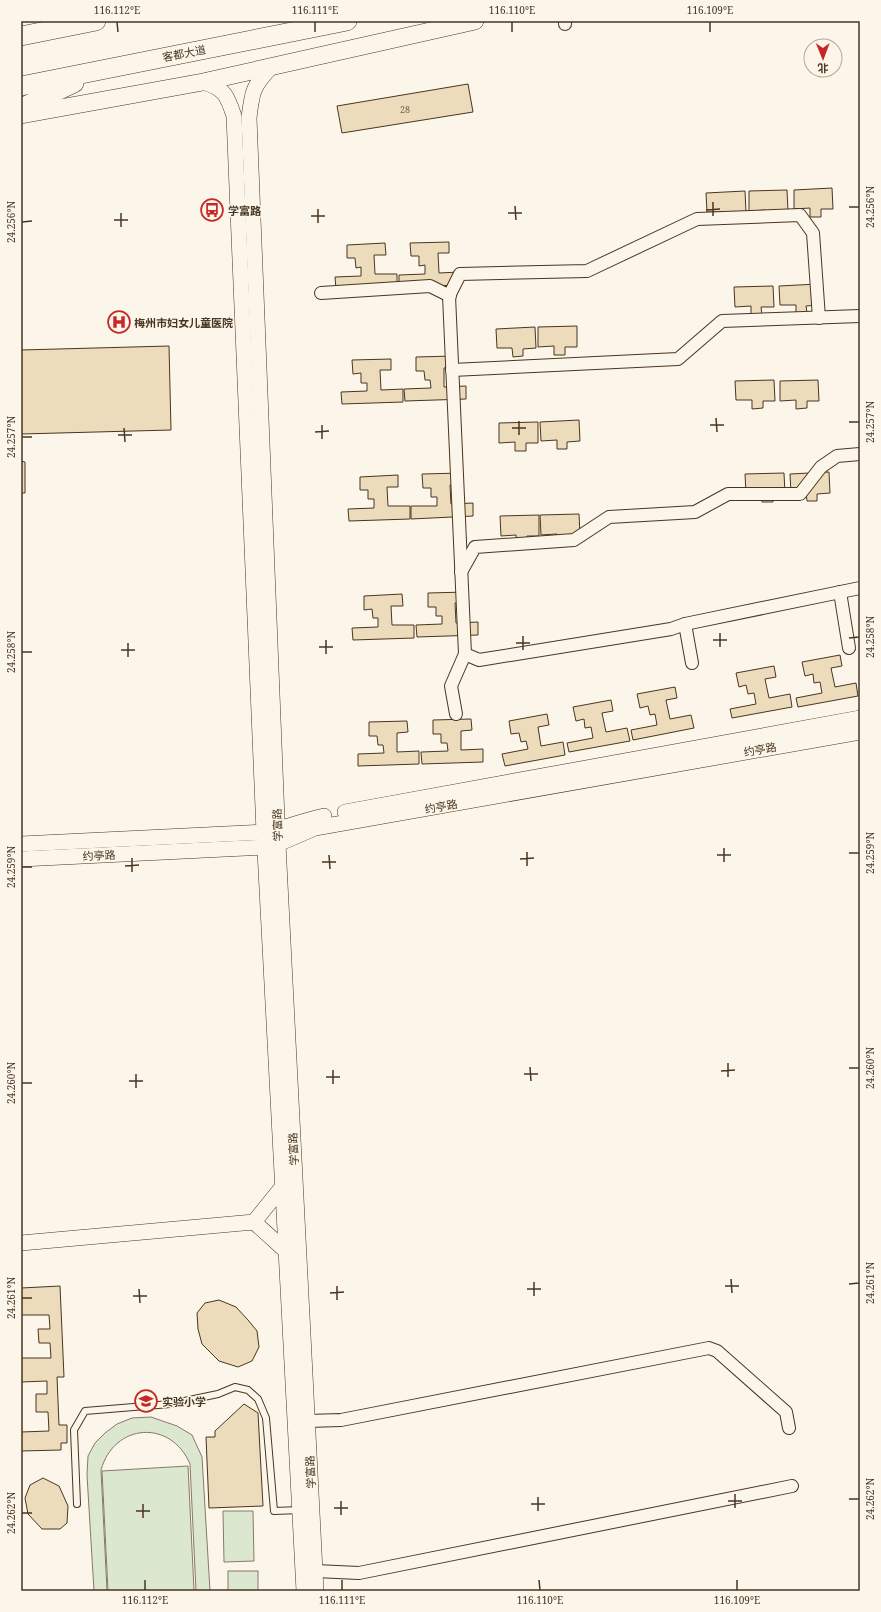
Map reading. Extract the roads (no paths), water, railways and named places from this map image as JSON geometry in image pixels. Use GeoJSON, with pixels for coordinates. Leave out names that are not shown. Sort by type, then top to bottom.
{"type":"FeatureCollection","features":[{"type":"Feature","properties":{"kind":"highway"},"geometry":{"type":"LineString","coordinates":[[21,36],[96,21]]}},
{"type":"Feature","properties":{"kind":"highway","name":"客都大道"},"geometry":{"type":"LineString","coordinates":[[21,86],[347,21]]}},
{"type":"Feature","properties":{"kind":"highway"},"geometry":{"type":"LineString","coordinates":[[21,27],[58,29]]}},
{"type":"Feature","properties":{"kind":"highway"},"geometry":{"type":"LineString","coordinates":[[21,108],[100,70]]}},
{"type":"Feature","properties":{"kind":"main road"},"geometry":{"type":"LineString","coordinates":[[21,115],[203,82],[475,21]]}},
{"type":"Feature","properties":{"kind":"street","name":"学富路"},"geometry":{"type":"LineString","coordinates":[[272,66],[257,82],[251,97],[249,118],[283,1186],[304,1591]]}},
{"type":"Feature","properties":{"kind":"street","name":"学富路"},"geometry":{"type":"LineString","coordinates":[[203,82],[218,87],[228,98],[234,116],[271,838],[316,1591]]}},
{"type":"Feature","properties":{"kind":"street"},"geometry":{"type":"LineString","coordinates":[[456,714],[451,686],[465,654],[450,296],[460,274],[587,271],[697,218],[800,215],[813,233],[819,318]]}},
{"type":"Feature","properties":{"kind":"street"},"geometry":{"type":"LineString","coordinates":[[321,293],[430,286],[450,296]]}},
{"type":"Feature","properties":{"kind":"street"},"geometry":{"type":"LineString","coordinates":[[452,370],[678,359],[722,321],[860,316]]}},
{"type":"Feature","properties":{"kind":"street"},"geometry":{"type":"LineString","coordinates":[[461,572],[475,547],[574,540],[609,517],[695,512],[728,494],[800,494],[821,467],[837,456],[860,454]]}},
{"type":"Feature","properties":{"kind":"street"},"geometry":{"type":"LineString","coordinates":[[465,654],[479,660],[671,629],[685,624],[860,588]]}},
{"type":"Feature","properties":{"kind":"street"},"geometry":{"type":"LineString","coordinates":[[840,592],[849,648]]}},
{"type":"Feature","properties":{"kind":"street"},"geometry":{"type":"LineString","coordinates":[[685,624],[692,663]]}},
{"type":"Feature","properties":{"kind":"street","name":"约亭路"},"geometry":{"type":"LineString","coordinates":[[21,844],[271,838],[315,818],[860,718]]}},
{"type":"Feature","properties":{"kind":"street","name":"约亭路"},"geometry":{"type":"LineString","coordinates":[[21,859],[271,838],[315,828],[860,732]]}},
{"type":"Feature","properties":{"kind":"street"},"geometry":{"type":"LineString","coordinates":[[21,1243],[254,1222],[283,1186]]}},
{"type":"Feature","properties":{"kind":"street"},"geometry":{"type":"LineString","coordinates":[[254,1222],[287,1252]]}},
{"type":"Feature","properties":{"kind":"street"},"geometry":{"type":"LineString","coordinates":[[307,1421],[341,1420],[709,1348],[717,1351],[786,1412],[789,1428]]}},
{"type":"Feature","properties":{"kind":"street"},"geometry":{"type":"LineString","coordinates":[[315,1571],[359,1573],[792,1486]]}},
{"type":"Feature","properties":{"kind":"lane"},"geometry":{"type":"LineString","coordinates":[[78,1504],[74,1430],[85,1411],[170,1404],[218,1394],[235,1387],[248,1390],[258,1399],[266,1418],[274,1511],[300,1510]]}},
{"type":"Feature","properties":{"kind":"place","name":"学富路"},"geometry":{"type":"Point","coordinates":[212,210]}},
{"type":"Feature","properties":{"kind":"place","name":"梅州市妇女儿童医院"},"geometry":{"type":"Point","coordinates":[119,322]}},
{"type":"Feature","properties":{"kind":"place","name":"实验小学"},"geometry":{"type":"Point","coordinates":[146,1401]}}]}
